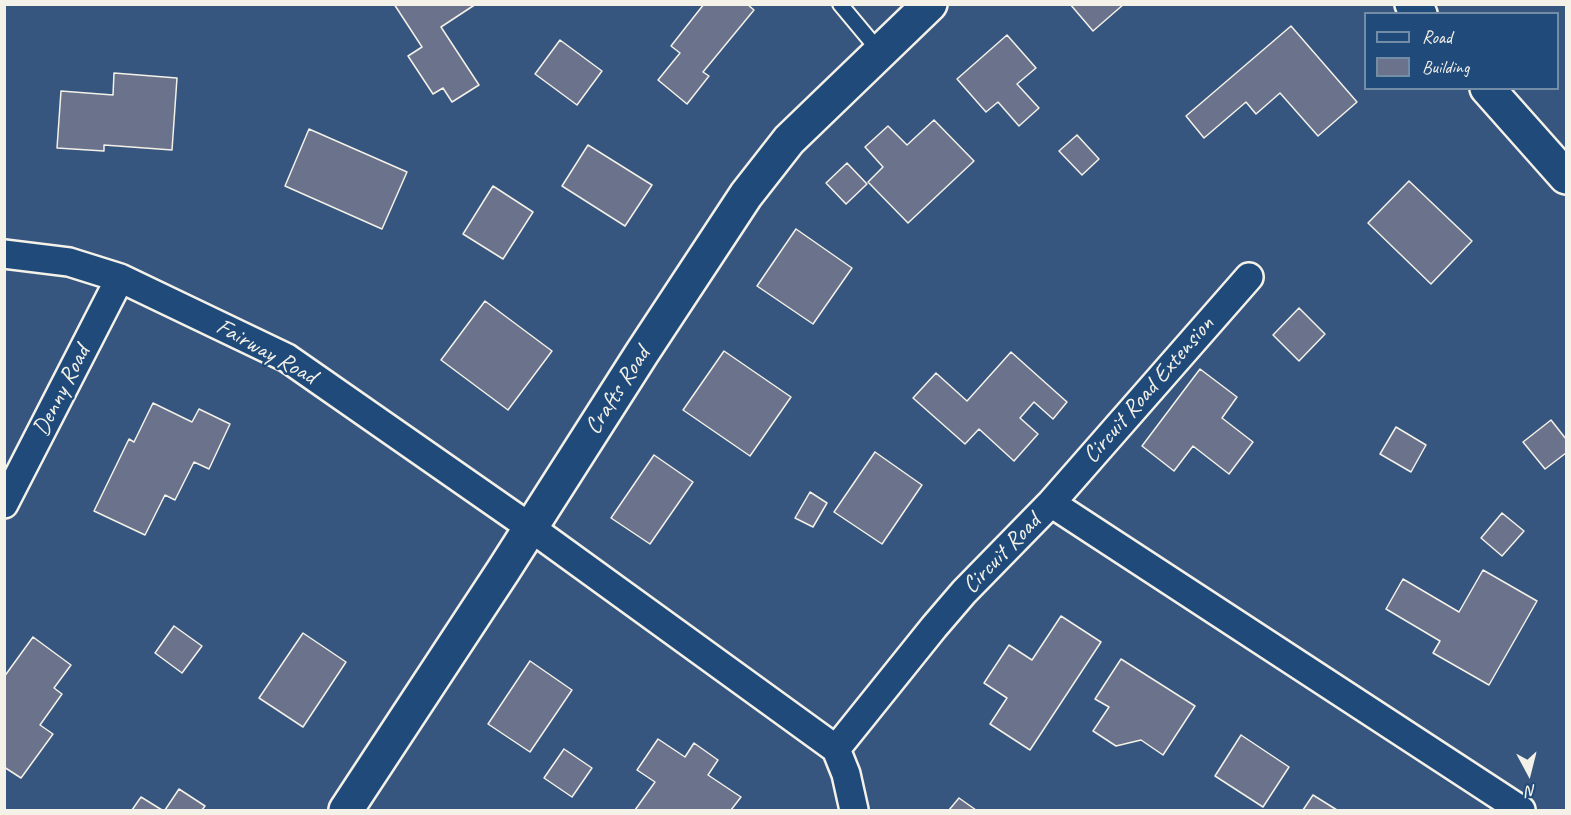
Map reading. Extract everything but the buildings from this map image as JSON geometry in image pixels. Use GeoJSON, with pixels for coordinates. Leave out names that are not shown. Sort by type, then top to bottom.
{"type":"FeatureCollection","features":[{"type":"Feature","properties":{"kind":"street","name":"Crafts Road"},"geometry":{"type":"LineString","coordinates":[[346,810],[746,195],[789,140],[930,4]]}},
{"type":"Feature","properties":{"kind":"street"},"geometry":{"type":"LineString","coordinates":[[1489,90],[1566,177]]}},
{"type":"Feature","properties":{"kind":"street","name":"Fairway Road"},"geometry":{"type":"LineString","coordinates":[[4,254],[69,262],[120,278],[287,358],[531,528]]}},
{"type":"Feature","properties":{"kind":"street","name":"Circuit Road Extension"},"geometry":{"type":"LineString","coordinates":[[1051,503],[1249,277]]}},
{"type":"Feature","properties":{"kind":"street","name":"Denny Road"},"geometry":{"type":"LineString","coordinates":[[4,504],[120,278]]}},
{"type":"Feature","properties":{"kind":"street","name":"Circuit Road"},"geometry":{"type":"LineString","coordinates":[[836,749],[964,591],[1051,503],[1521,810]]}},
{"type":"Feature","properties":{"kind":"street"},"geometry":{"type":"LineString","coordinates":[[531,528],[836,749],[846,774],[854,810]]}},
{"type":"Feature","properties":{"kind":"lane"},"geometry":{"type":"LineString","coordinates":[[840,4],[880,52]]}}]}
